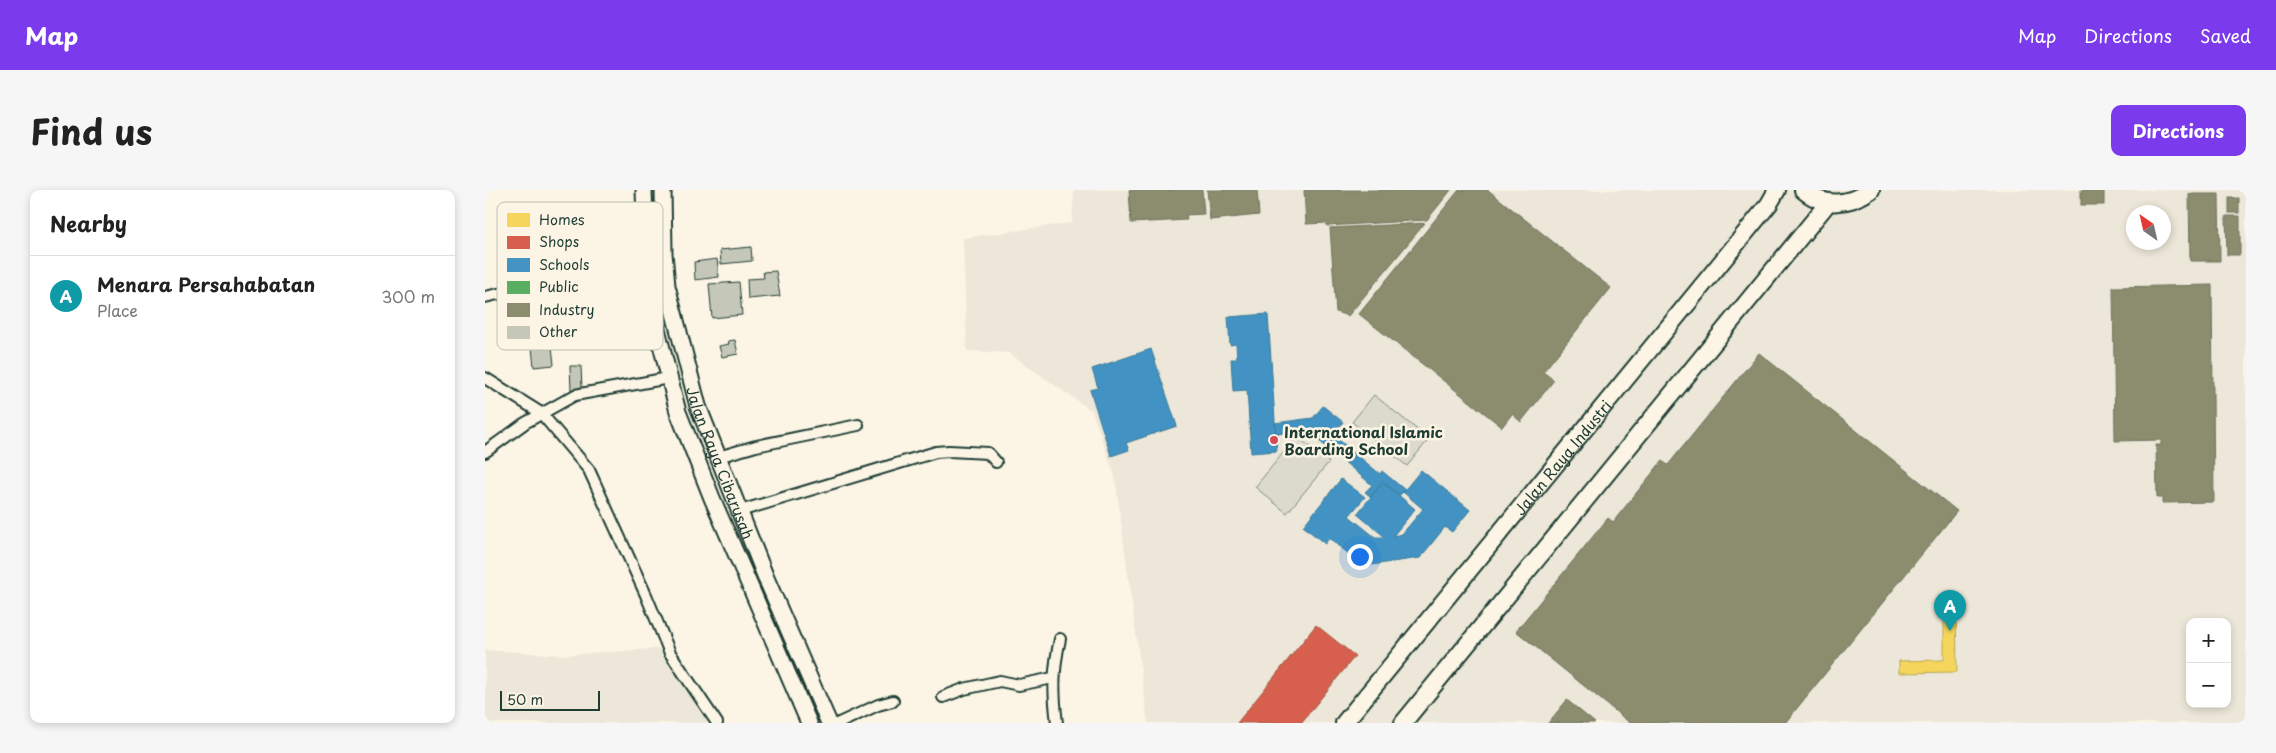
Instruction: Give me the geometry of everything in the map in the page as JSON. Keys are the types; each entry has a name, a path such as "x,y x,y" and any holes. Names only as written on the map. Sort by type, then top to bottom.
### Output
{"main road":[{"name":"Jalan Raya Industri","path":"1343,723 1769,204 1777,190"},
{"path":"1803,190 1810,196 1827,203 1843,203 1858,199 1871,190"},
{"path":"1403,723 1564,528 1827,203"}],"street":[{"name":"Jalan Raya Cibarusah","path":"663,190 667,286 698,406 766,578 829,723"},
{"name":"Jalan Raya Cibarusah","path":"662,350 678,412 712,498 809,723"},
{"path":"664,358 683,352"},
{"path":"485,378 541,413 589,470 646,595 670,653 717,723"},
{"path":"485,452 561,401 586,391 669,378"},
{"path":"718,457 756,446 858,425"},
{"path":"740,511 936,452 988,453 996,462"},
{"path":"1057,723 1053,678 1060,639"},
{"path":"943,697 964,689 1000,681 1019,684 1053,678"},
{"path":"839,723 878,705 893,701"}],"shaded area":[{"path":"1074,190 2246,190 2246,723 1148,723 1115,477 1092,411 1009,353 967,351 963,238 1072,223"},
{"path":"1374,395 1429,439 1407,466 1352,422"},
{"path":"1297,436 1329,462 1287,513 1255,487"},
{"path":"666,648 717,723 485,723 485,650 563,655"}],"building: Homes":[{"path":"1944,602 1956,602 1957,672 1899,673 1899,661 1944,660"}],"building: Shops":[{"path":"1316,625 1355,656 1301,723 1237,723"}],"building: Schools":[{"path":"1268,314 1277,451 1251,453 1247,390 1233,391 1231,359 1237,359 1236,344 1230,345 1228,317"},
{"path":"1151,349 1177,426 1126,443 1129,450 1111,456 1090,390 1098,388 1092,369"},
{"path":"1323,406 1343,422 1333,435 1380,474 1382,471 1405,490 1399,496 1383,482 1371,497 1365,492 1372,485 1318,440 1318,436 1312,430 1276,434 1275,423 1313,418"},
{"path":"1421,470 1470,510 1452,532 1445,527 1420,558 1364,566 1329,538 1325,544 1303,526 1341,479 1365,497 1349,516 1375,537 1385,537 1357,514 1383,482 1415,509 1393,536 1402,534 1423,509 1403,492"}],"building: Industry":[{"path":"1129,190 1202,190 1204,214 1186,215 1187,220 1131,223"},
{"path":"1207,190 1257,190 1259,215 1210,220"},
{"path":"1304,190 1451,190 1427,220 1327,226 1327,223 1306,224"},
{"path":"1459,190 1488,190 1611,288 1543,372 1554,380 1521,422 1512,414 1502,427 1359,314"},
{"path":"2081,190 2104,190 2104,205 2081,205"},
{"path":"2189,194 2219,194 2220,261 2190,261"},
{"path":"2229,198 2239,198 2239,213 2229,213"},
{"path":"2226,216 2240,216 2240,255 2227,255"},
{"path":"1425,223 1348,316 1336,312 1330,228"},
{"path":"2212,285 2214,502 2162,503 2162,498 2157,498 2156,445 2161,445 2161,440 2115,441 2113,287"},
{"path":"1759,353 1957,511 1785,723 1630,723 1516,631 1608,518 1613,522 1662,461 1668,465"},
{"path":"1567,700 1595,723 1548,723"}],"building: Other":[{"path":"751,247 752,261 721,264 720,250"},
{"path":"717,259 719,277 695,280 694,262"},
{"path":"776,271 780,296 748,299 747,279 764,278 763,272"},
{"path":"739,282 742,315 712,318 709,284"},
{"path":"735,340 738,354 722,357 719,346 729,344 728,341"},
{"path":"532,350 552,350 554,365 534,367"},
{"path":"570,366 581,366 582,389 571,390"}],"place":[{"name":"International Islamic Boarding School","path":"1274,440"},
{"name":"Menara Persahabatan","path":"1950,631"}]}
